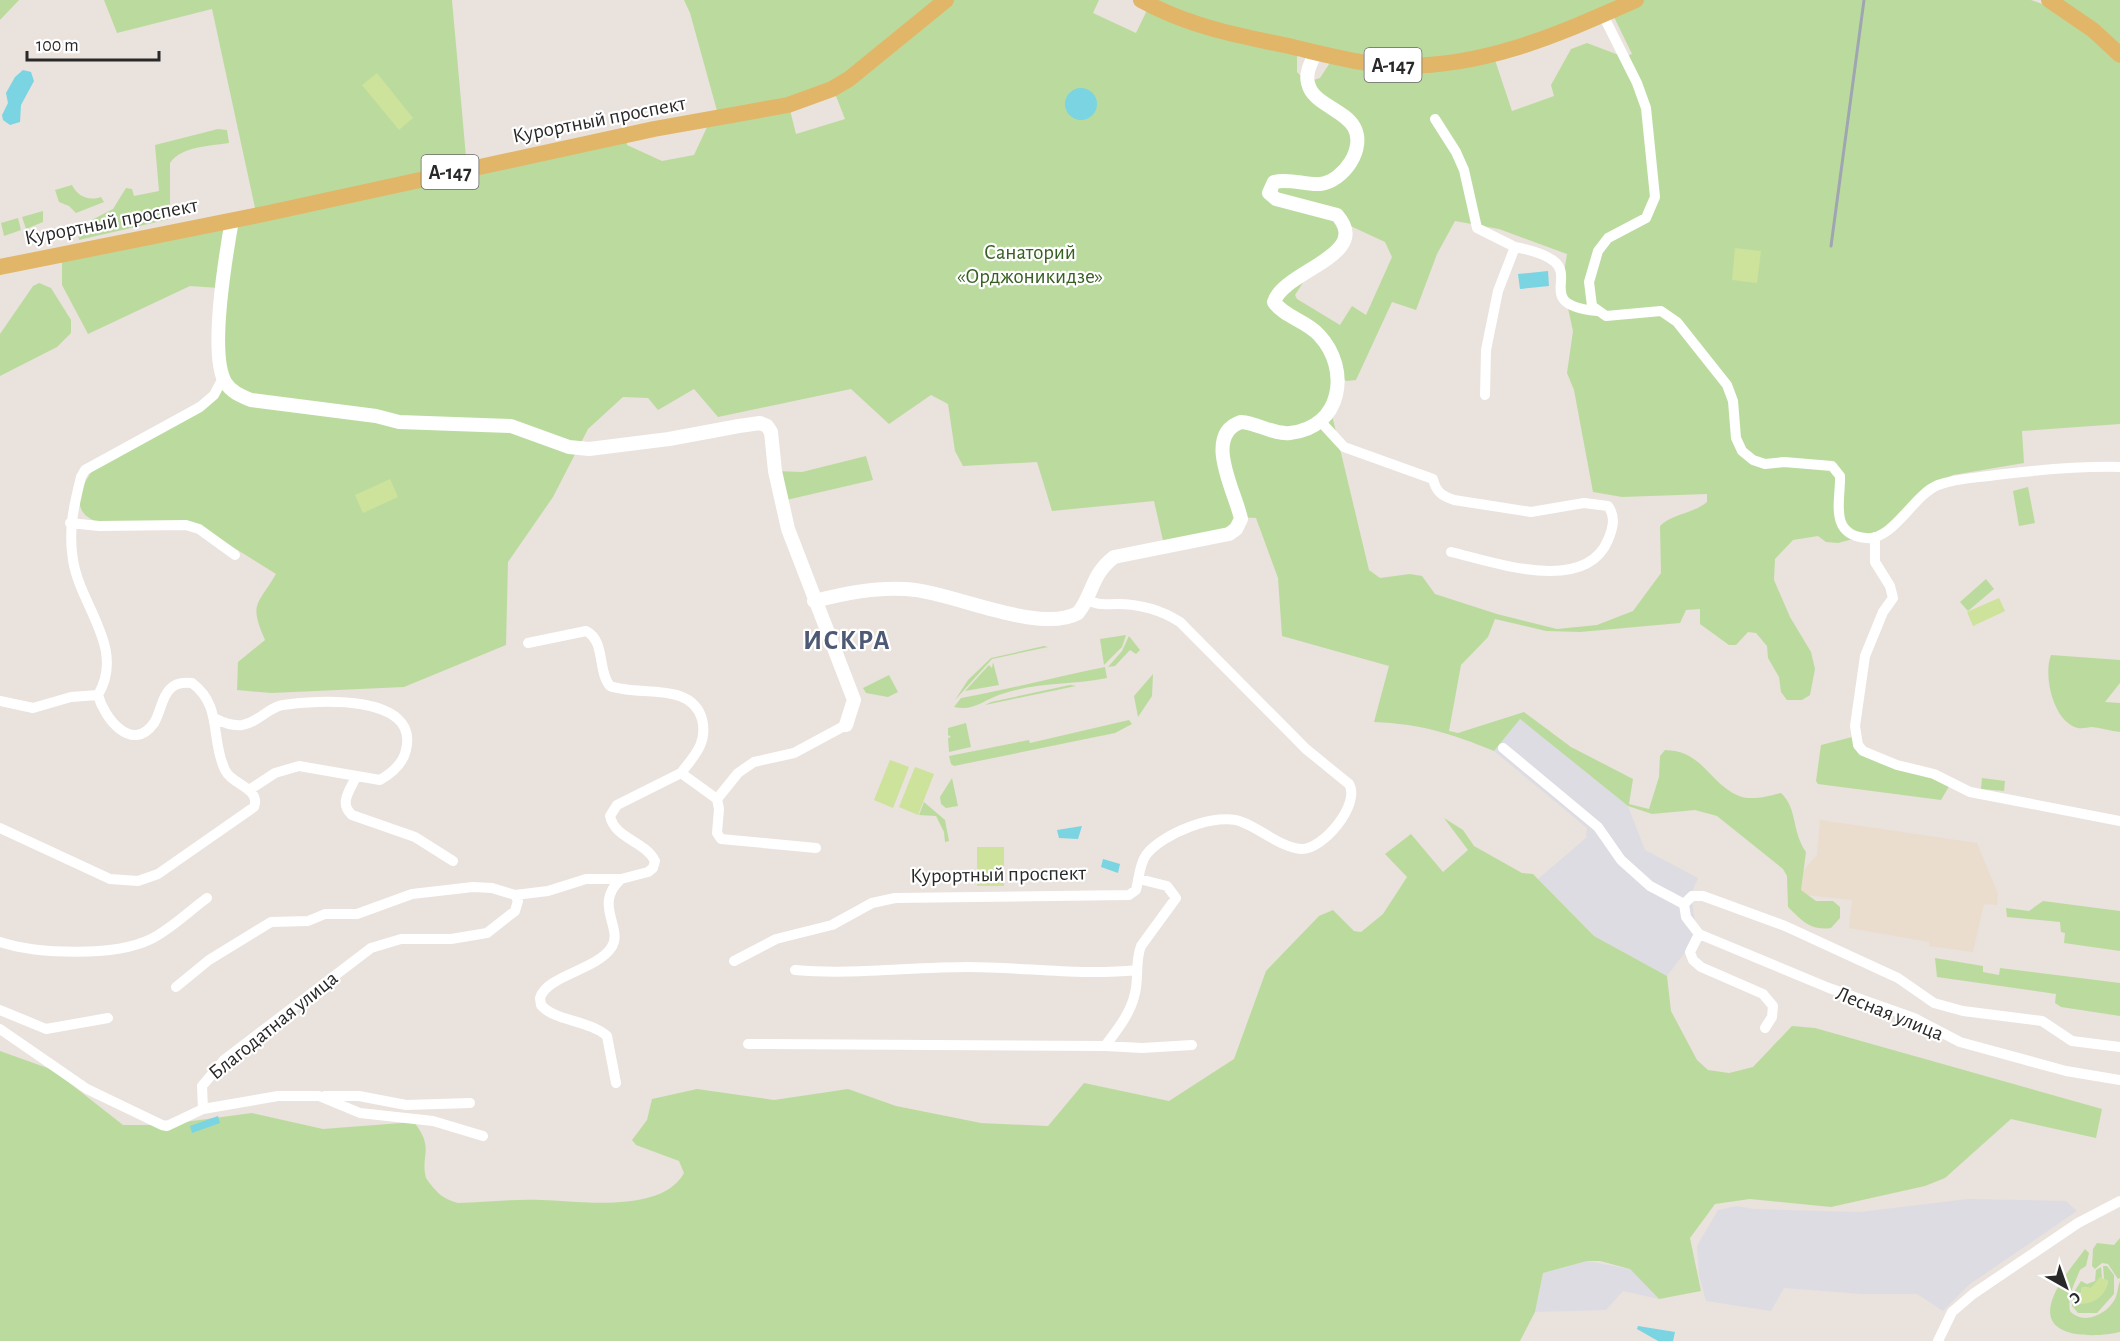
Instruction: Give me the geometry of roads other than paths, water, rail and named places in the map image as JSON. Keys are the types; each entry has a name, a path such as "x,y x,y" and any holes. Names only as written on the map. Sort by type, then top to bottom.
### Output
{"main road":[{"name":"Курортный проспект","path":"0,267 654,129 789,105 825,92 849,79 946,0"},
{"name":"А-147","path":"1141,0 1196,26 1382,64 1458,62 1514,50 1636,0"},
{"path":"2049,0 2078,19 2120,55"}],"street":[{"path":"1597,311 1589,296 1589,282 1598,251 1608,238 1646,218 1655,196 1646,108 1620,46 1603,15"},
{"path":"814,601 846,593 903,588 951,597 1040,620 1059,620 1078,613 1086,599 1090,585 1103,566 1114,557 1229,534 1236,529 1241,519 1226,472 1222,444 1230,428 1241,422 1281,433 1311,428 1331,411 1338,390 1337,365 1320,335 1274,302 1294,280 1338,251 1343,244 1345,230 1337,215 1276,199 1269,193 1274,183 1281,181 1320,184 1327,182 1350,163 1356,153 1359,140 1354,127 1343,114 1317,96 1308,85 1309,66 1316,52"},
{"path":"1435,119 1456,152 1464,170 1477,228 1515,247 1555,261 1559,268 1562,296 1566,303 1577,309 1615,316 1653,310 1670,315 1732,394 1736,438 1742,451 1753,460 1765,464 1784,462 1832,466 1840,476 1837,511 1840,520 1853,534 1867,539 1875,537 1895,525 1923,493 1954,480 2019,472 2120,467"},
{"path":"231,220 221,288 220,354 223,378 237,394 251,400 376,416 399,422 511,426 550,441 581,448 661,441 760,423 771,432 776,471 788,529 854,700 846,725 794,753 754,762 738,773 717,799 717,833 721,839 816,848"},
{"path":"1485,395 1486,350 1498,291 1515,247"},
{"path":"0,828 110,879 138,880 158,874 249,813 256,803 256,798 249,790 234,781 225,770 217,747 216,719 199,689 192,683 182,682 171,688 153,724 138,734 119,730 108,720 98,695 108,667 108,651 73,562 70,529 81,477 85,470 200,407 214,395 223,378"},
{"path":"1320,422 1344,447 1433,479 1436,489 1444,497 1531,512 1584,503 1608,506 1612,512 1613,529 1605,548 1594,560 1578,569 1562,573 1451,552"},
{"path":"70,529 99,526 186,525 199,529 235,555"},
{"path":"1875,537 1875,562 1890,586 1893,598 1883,612 1865,656 1856,726 1858,745 1870,756 1934,774 1970,792 2120,821"},
{"path":"1086,599 1104,606 1116,603 1163,611 1180,622 1292,736 1343,778 1354,791 1353,799 1341,819 1315,846 1303,849 1292,847 1236,820 1187,826 1173,833 1152,849 1141,866 1139,879 1167,886 1176,898 1142,946 1137,970 1136,992 1130,1008 1105,1046"},
{"path":"176,987 209,960 264,924 308,921 325,914 357,914 412,894 473,886 492,888 515,895 548,891 586,879 621,879 648,872 653,868 655,861 651,854 614,826 610,816 617,805 681,773 703,742 703,723 694,705 674,694 610,686 604,676 597,642 586,631 528,643"},
{"path":"0,701 33,708 71,697 98,695"},
{"path":"216,719 226,724 247,724 283,705 363,703 381,707 389,712 406,733 408,742 400,764 380,780 299,766 283,769 249,790"},
{"path":"1503,748 1598,827 1621,860 1650,886 1684,904 1686,917 1699,934 1690,952 1693,960 1701,967 1763,994 1773,1006 1772,1017 1766,1028"},
{"path":"681,773 717,799"},
{"path":"356,777 344,802 345,809 352,815 415,837 453,861"},
{"path":"616,1083 607,1036 592,1026 544,1009 540,998 549,985 584,970 612,948 614,938 608,901 613,886 621,879"},
{"name":"Курортный проспект","path":"734,961 776,939 832,925 866,906 895,898 1124,896 1136,890 1139,879"},
{"name":"Благодатная улица","path":"483,1136 433,1121 360,1113 319,1096 278,1096 202,1109 202,1086 208,1075 240,1047 346,964 371,948 386,941 401,939 451,939 487,933 515,911 518,901 515,895"},
{"name":"Лесная улица","path":"1684,904 1692,896 1703,896 1785,927 1898,978 1934,1003 1963,1011 2042,1021 2072,1041 2120,1047"},
{"path":"0,942 19,948 46,951 90,951 132,945 158,935 207,897"},
{"name":"Лесная улица","path":"1699,934 1829,988 1914,1018 1960,1042 2066,1071 2120,1080"},
{"path":"795,970 831,973 969,967 1048,972 1137,970"},
{"path":"0,1010 46,1029 108,1018"},
{"path":"0,1029 87,1089 162,1125 167,1126 202,1109"},
{"path":"748,1044 1142,1048 1192,1045"},
{"path":"319,1096 359,1096 406,1105 470,1103"},
{"path":"1938,1341 1952,1312 1973,1294 2069,1228 2120,1201"}],"water":[{"path":"23,70 31,72 34,81 21,105 20,122 10,125 3,120 2,115 8,103 6,93 15,77"},
{"path":"1081,88 1092,93 1097,104 1092,115 1081,120 1070,115 1065,104 1070,93"},
{"path":"1548,271 1549,286 1520,289 1518,274"},
{"path":"1082,826 1078,839 1059,838 1057,830"},
{"path":"1103,859 1120,864 1118,873 1101,867"},
{"path":"218,1116 220,1123 192,1133 190,1126"},
{"path":"1638,1326 1675,1332 1673,1341 1658,1341 1637,1329"}],"railway":[{"path":"1831,246 1864,0"}],"district":[{"name":"ИСКРА","path":"847,640"}],"park label":[{"name":"Санаторий «Орджоникидзе»","path":"1030,264"}]}
